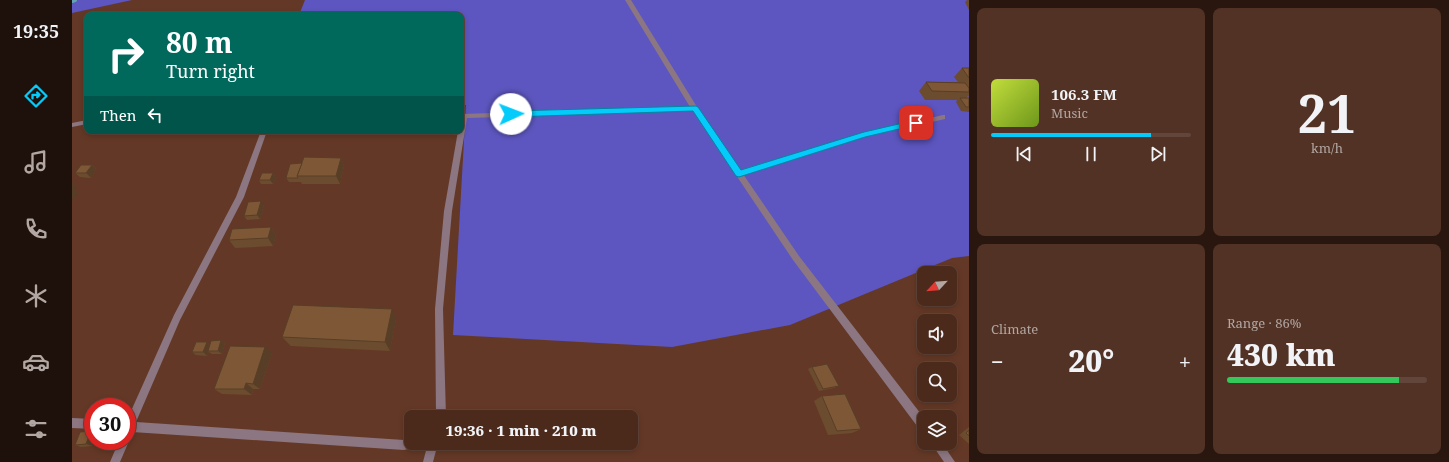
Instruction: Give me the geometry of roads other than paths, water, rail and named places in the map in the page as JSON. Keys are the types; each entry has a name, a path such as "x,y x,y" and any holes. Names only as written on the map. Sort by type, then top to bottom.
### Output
{"street":[{"path":"628,0 696,109 796,258 917,417"},
{"path":"464,116 696,109"},
{"path":"739,173 864,134 943,117"},
{"path":"72,125 84,123"},
{"path":"136,410 177,318 240,197 263,134"},
{"path":"441,410 439,309 448,211 459,134"},
{"path":"72,423 84,424"},
{"path":"136,428 404,445"},
{"path":"115,462 120,450"},
{"path":"428,462 431,450"},
{"path":"941,450 950,462"}]}
